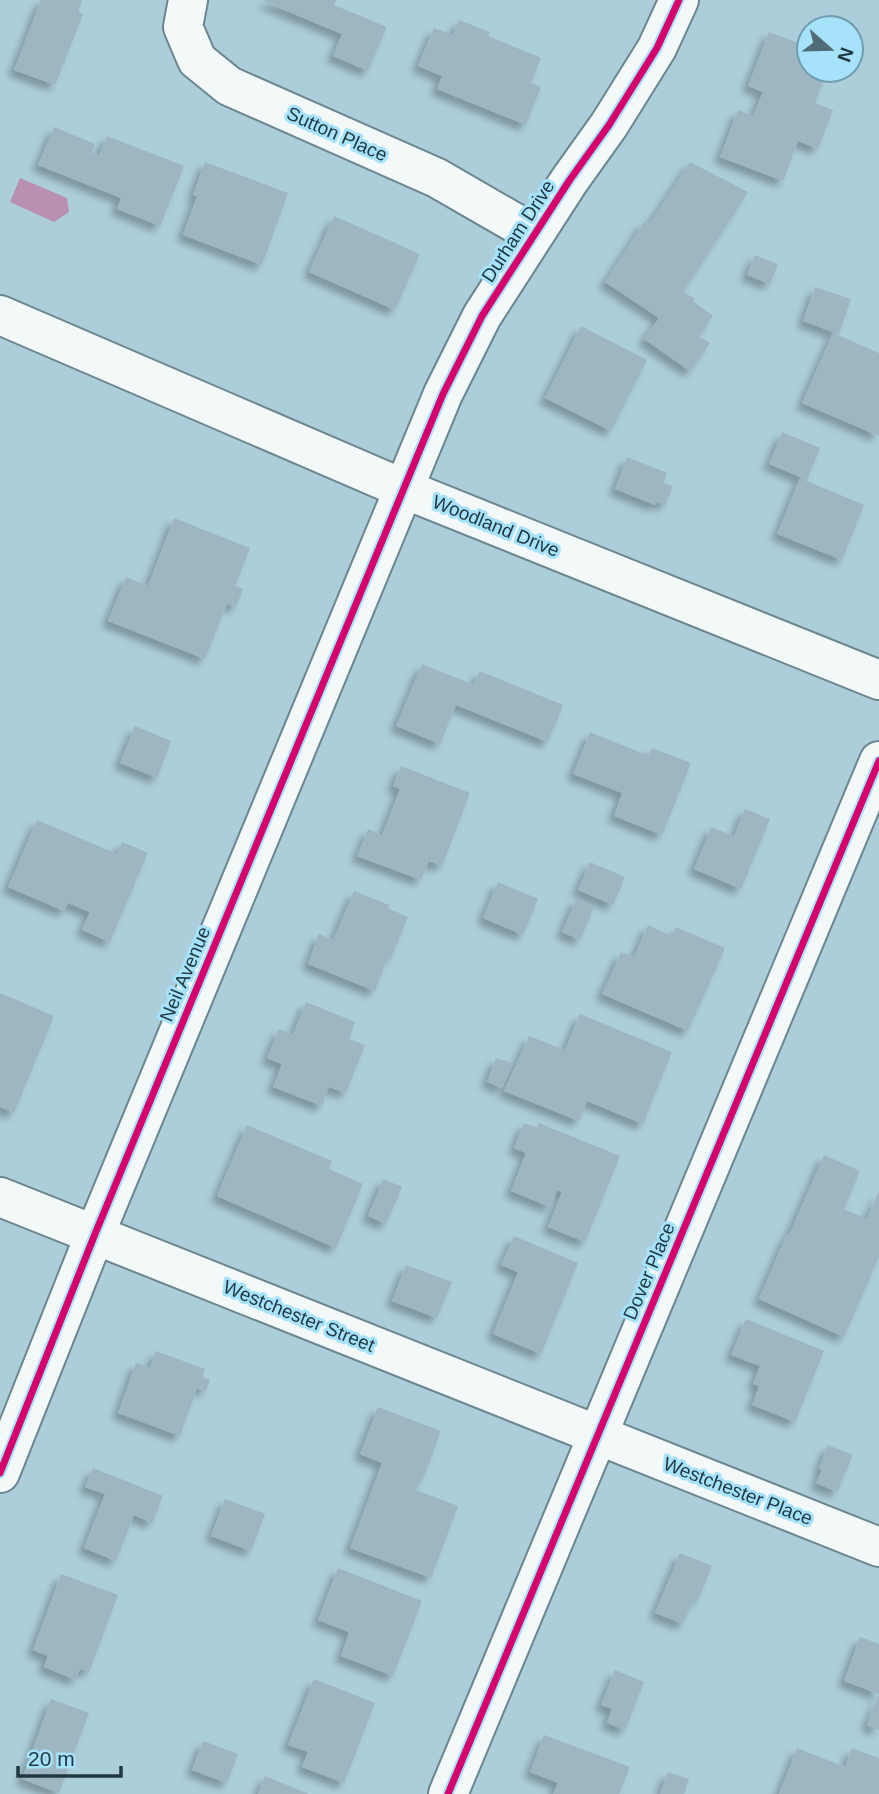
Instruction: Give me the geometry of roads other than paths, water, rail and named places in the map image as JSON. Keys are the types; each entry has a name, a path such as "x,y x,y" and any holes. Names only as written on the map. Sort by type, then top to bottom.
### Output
{"street":[{"name":"Sutton Place","path":"188,0 183,27 197,60 229,86 438,178 534,234"},
{"name":"Durham Drive","path":"404,489 443,394 482,316 569,181 609,125 657,48 679,0"},
{"name":"Woodland Drive","path":"0,315 404,489 879,680"},
{"name":"Neil Avenue","path":"0,1472 94,1234 404,489"},
{"name":"Dover Place","path":"448,1794 879,761"},
{"name":"Westchester Street","path":"0,1197 597,1436"},
{"name":"Westchester Place","path":"597,1436 879,1547"}]}
